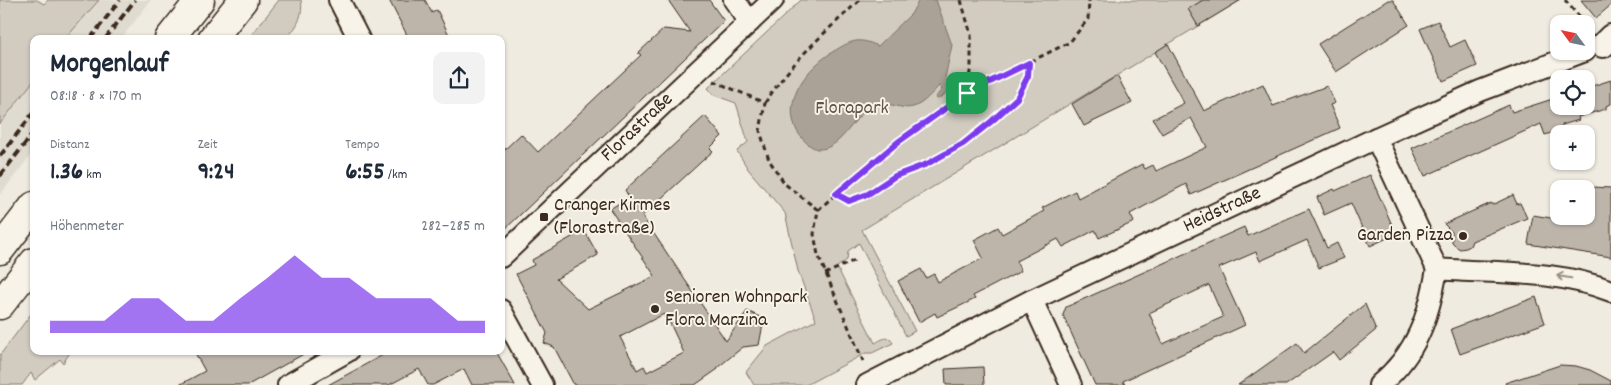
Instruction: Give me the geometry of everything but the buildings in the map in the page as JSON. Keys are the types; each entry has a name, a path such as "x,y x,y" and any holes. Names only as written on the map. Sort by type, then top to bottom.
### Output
{"highway":[{"path":"172,35 200,0"},
{"path":"215,35 243,0"},
{"path":"0,250 30,211"},
{"path":"0,305 30,267"}],"street":[{"path":"339,0 357,35"},
{"path":"734,0 750,22"},
{"name":"Florastraße","path":"505,253 773,0"},
{"name":"Heidstraße","path":"867,385 1032,300 1376,138 1480,91 1599,46"},
{"path":"1376,138 1436,269 1426,320 1407,355 1379,385"},
{"path":"1436,269 1549,275 1590,283 1611,291"},
{"path":"1032,300 1072,385"},
{"path":"505,317 542,385"},
{"path":"288,385 341,355"}],"path":[{"path":"818,210 785,184 769,160 760,131 765,103 778,82 798,59 860,0"},
{"path":"961,0 971,35 971,65 967,93"},
{"path":"863,361 818,256 814,234 818,210 898,142 967,93 1070,42 1088,18 1089,0"},
{"path":"1565,0 1577,15"},
{"path":"836,194 849,201 868,194 895,176 927,164 963,144 1017,98 1028,76 1029,63"},
{"path":"701,68 712,80 765,103"},
{"path":"826,274 855,260"}],"shaded area":[{"path":"99,0 151,0 124,35 68,35"},
{"path":"919,0 936,0 952,45 945,78 948,81 951,78 955,80 950,89 937,99 936,97 942,89 939,86 922,102 910,108 888,104 875,106 861,114 845,134 832,145 817,149 808,144 797,131 792,107 800,85 807,75 824,58 847,44 862,41 878,46 911,14"},
{"path":"30,85 30,156 0,195 0,124"}],"green space":[{"path":"0,0 37,0 44,4 48,0 99,0 68,35 30,35 30,85 0,124"},
{"path":"279,0 301,0 299,21 289,35 251,35"},
{"name":"Florapark","path":"801,0 1241,0 862,230 915,331 906,336 859,243 848,251 847,260 837,267 875,343 887,338 893,343 872,353 866,353 806,385 754,385 746,372 767,346 816,320 798,271 785,213 748,169 737,151 748,142 736,103 714,95 708,88"},
{"path":"30,315 30,355 68,355 63,363 60,359 35,380 31,373 22,385 0,385 0,355"}],"railway":[{"path":"93,35 120,0"},
{"path":"108,35 135,0"},
{"path":"0,156 30,117"},
{"path":"0,176 30,137"}],"place":[{"name":"Cranger Kirmes (Florastraße)","path":"544,217"},
{"name":"Garden Pizza","path":"1463,236"},
{"name":"Senioren Wohnpark Flora Marzina","path":"655,309"}],"route":[{"path":"1029,63 1028,76 1017,98 963,144 927,164 895,176 868,194 849,201 836,194 898,142 967,93 1029,63"}]}
